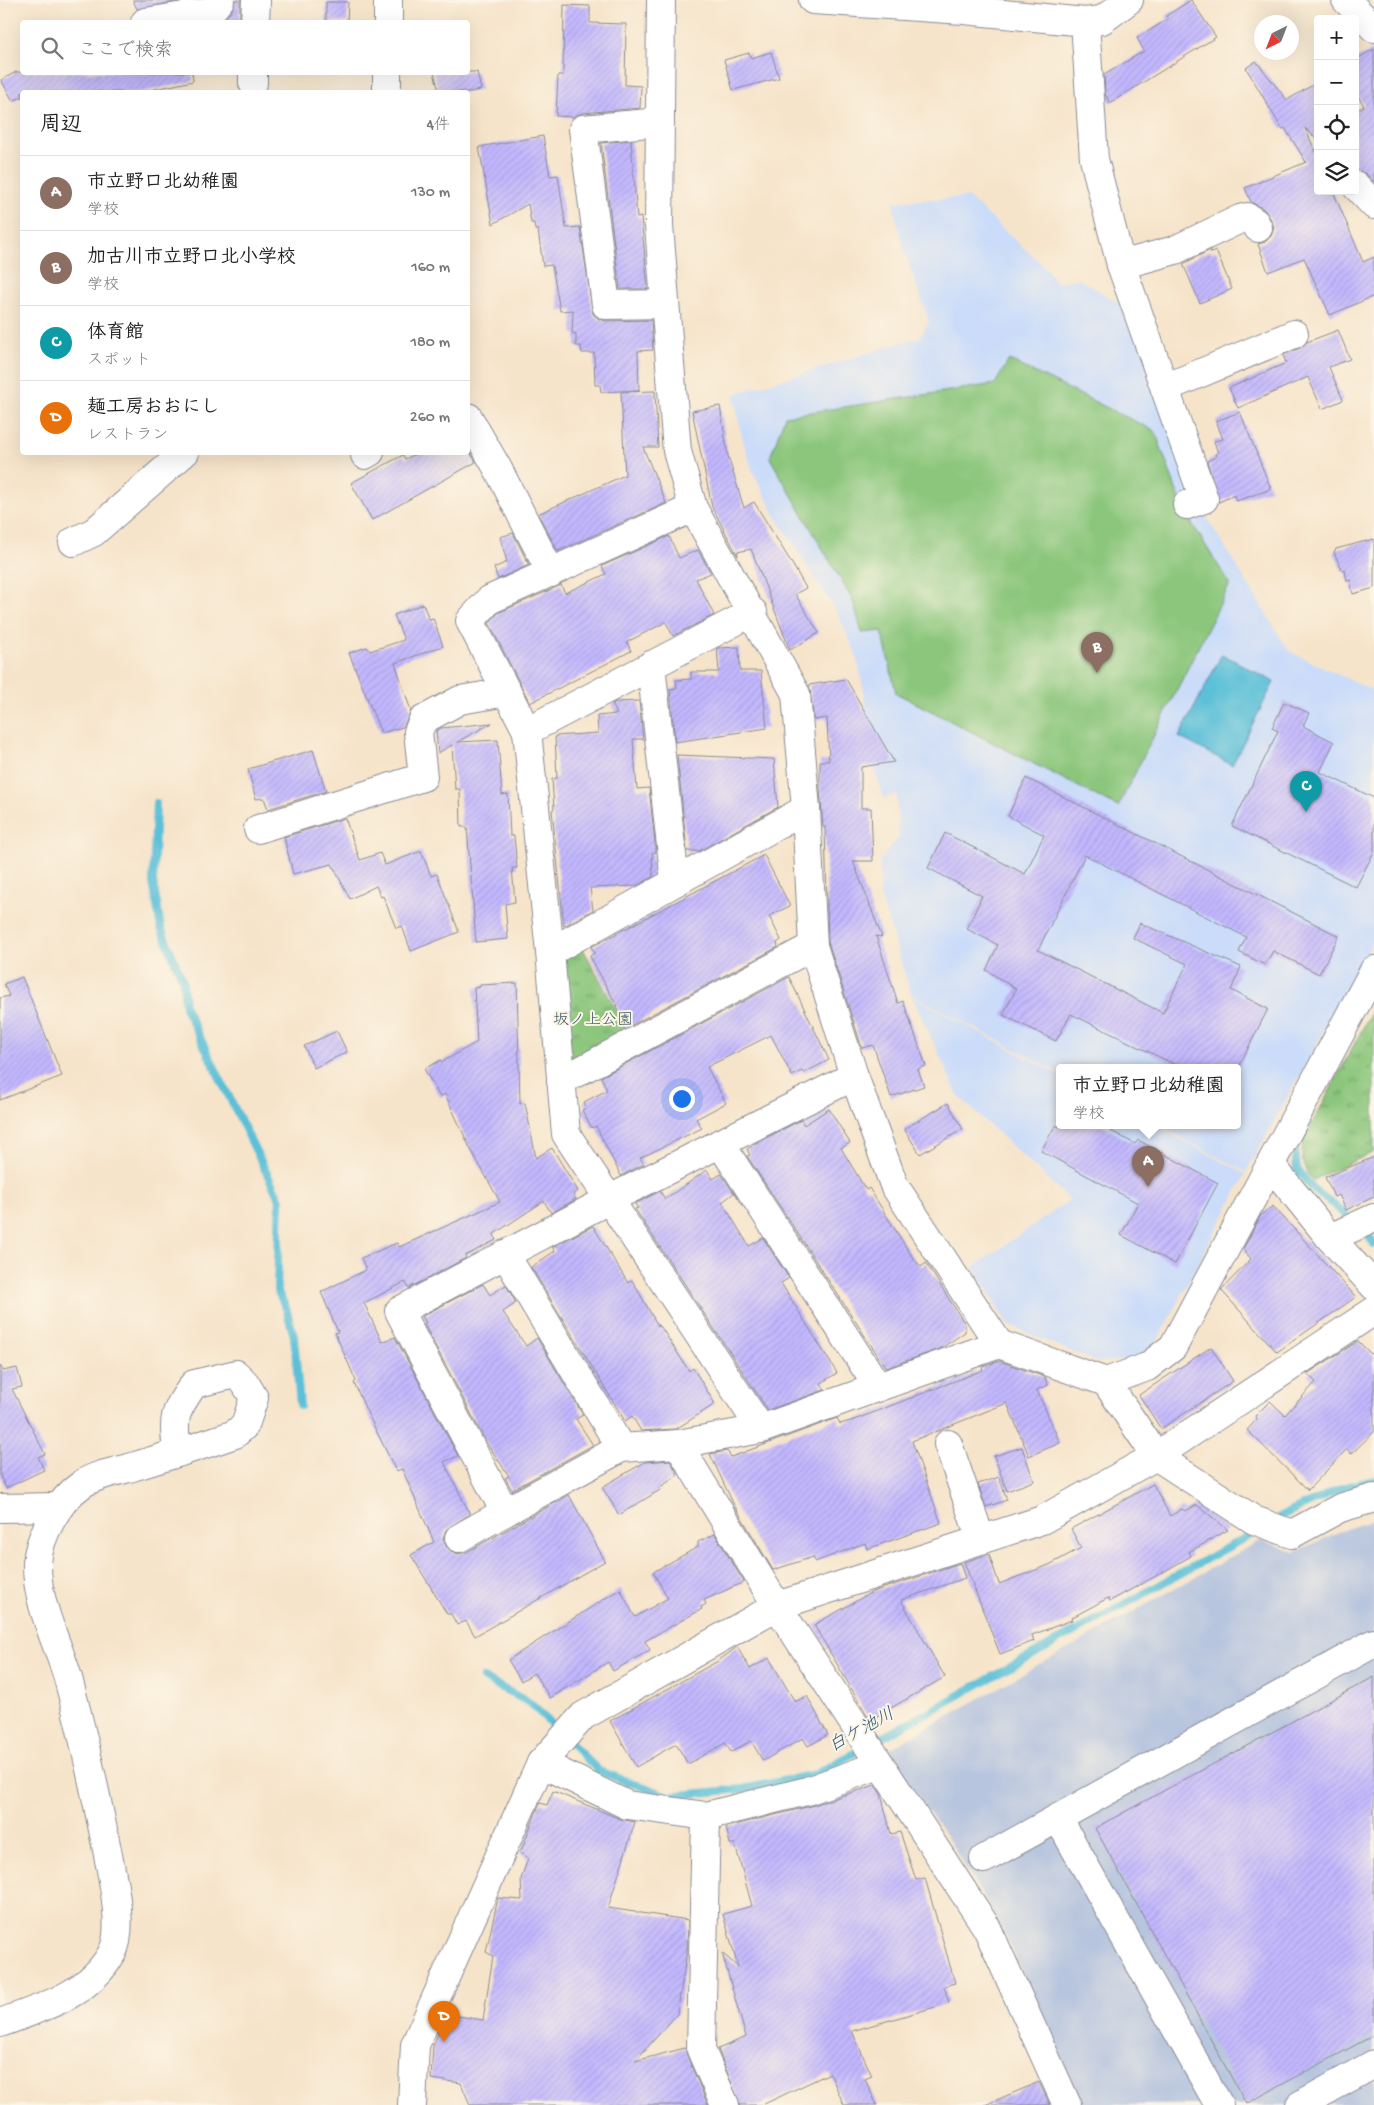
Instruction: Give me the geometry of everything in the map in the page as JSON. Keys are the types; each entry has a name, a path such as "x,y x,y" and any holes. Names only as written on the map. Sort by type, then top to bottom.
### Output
{"street":[{"path":"158,20 210,12 220,0"},
{"path":"255,20 256,0"},
{"path":"388,0 388,20"},
{"path":"661,0 659,226 677,451 693,508 753,612 796,694 806,809 813,946 854,1076 894,1185 999,1344 1106,1382 1156,1456 1254,1520 1292,1534 1340,1508 1374,1498"},
{"path":"813,0 964,5 1085,22 1102,20 1129,0"},
{"path":"1346,0 1374,28"},
{"path":"1085,22 1094,159 1121,264 1204,499 1187,505"},
{"path":"387,90 388,75"},
{"path":"660,122 583,128 606,305 666,304"},
{"path":"1359,189 1374,205"},
{"path":"1121,264 1175,250 1247,217 1255,222 1258,228"},
{"path":"1165,388 1294,334"},
{"path":"470,420 498,469 551,573"},
{"path":"73,542 94,532 182,455"},
{"path":"693,508 489,600 470,621 527,731 550,952 566,1134 761,1429"},
{"path":"527,731 753,612"},
{"path":"651,665 675,882"},
{"path":"258,829 424,777 418,732 422,720 460,700 507,692"},
{"path":"550,952 806,809"},
{"path":"561,1081 813,946"},
{"path":"1106,1382 1147,1367 1173,1347 1374,970"},
{"path":"505,1512 399,1311 610,1198 854,1076"},
{"path":"720,1143 878,1387"},
{"path":"1271,1165 1330,1238 1374,1286"},
{"path":"1330,1238 1374,1218"},
{"path":"505,1254 621,1448"},
{"path":"412,2105 416,2045 541,1763 583,1716 777,1606 1042,1520 1156,1456 1374,1311"},
{"path":"460,1538 621,1448 678,1444 761,1429 999,1344"},
{"path":"678,1444 777,1606 987,1928 1067,2105"},
{"path":"948,1444 981,1540"},
{"path":"0,2023 46,2006 76,1992 107,1962 116,1943 118,1919 114,1887 93,1780 67,1677 47,1617 38,1577 37,1562 42,1542 59,1507 82,1484 178,1453"},
{"path":"0,1508 59,1507"},
{"path":"984,1859 1374,1643"},
{"path":"541,1763 627,1805 706,1816 807,1791 879,1765"},
{"path":"706,1816 701,2050 724,2105"},
{"path":"1058,1818 1219,2105"},
{"path":"1300,2105 1374,2064"}],"shaded area":[{"path":"968,197 1047,269 1056,282 1079,279 1127,308 1202,510 1289,651 1374,691 1374,940 1246,1172 1165,1129 1241,1129 1241,1064 1056,1064 1056,1071 911,994 880,895 880,861 898,838 897,794 883,798 870,753 864,691 856,654 839,616 774,513 752,470 741,433 734,394 920,337 929,322 902,244 893,202"},
{"path":"912,996 1056,1073 1056,1129 1161,1129 1246,1174 1154,1347 1140,1359 1097,1362 1008,1325 973,1267 1070,1200 958,1096"},
{"path":"1374,1520 1374,2105 1082,2105 1004,1932 949,1840 886,1751 1261,1540 1294,1552 1343,1530"}],"green space":[{"path":"1009,360 1155,431 1184,511 1230,584 1118,807 896,693 882,631 862,633 853,601 770,458 785,416 995,384"},
{"name":"坂ノ上公園","path":"581,945 628,1032 572,1063 563,954"},
{"path":"1374,1007 1374,1152 1313,1180 1309,1176 1303,1162 1303,1141"}],"water":[{"path":"1222,654 1274,682 1232,765 1179,737"}],"building":[{"path":"133,0 185,0 137,9"},
{"path":"235,0 240,0 240,20 223,20 232,10"},
{"path":"1191,0 1216,37 1110,103 1105,94 1104,75 1144,51 1137,38 1168,19 1166,16"},
{"path":"326,2 348,2 347,20 326,20"},
{"path":"564,5 590,6 590,23 626,24 625,85 641,86 640,108 582,113 573,117 556,116 558,75 563,75"},
{"path":"1374,49 1374,182 1366,174 1359,171 1359,109 1364,106 1359,98 1359,58"},
{"path":"771,52 779,78 733,90 724,60 749,53 751,58"},
{"path":"1256,61 1287,100 1314,84 1314,137 1305,128 1314,148 1314,195 1335,195 1363,262 1374,257 1374,296 1330,315 1304,258 1268,272 1258,244 1265,242 1271,236 1274,228 1264,209 1251,202 1245,188 1306,162 1285,128 1282,129 1246,68"},
{"path":"16,72 20,72 20,75 192,75 193,81 150,90 20,90 20,98 13,101 1,80"},
{"path":"470,72 477,72 481,90 470,92 470,90 438,90 435,75 470,75"},
{"path":"543,136 550,176 558,175 566,228 580,227 593,314 599,319 606,321 651,320 653,350 638,351 639,390 601,392 600,385 595,385 594,353 582,353 581,346 576,346 576,334 572,333 573,310 560,311 552,265 543,266 538,230 535,230 534,223 531,223 528,204 493,224 479,147"},
{"path":"631,140 637,218 641,217 648,289 620,289 601,143"},
{"path":"1210,250 1211,253 1216,251 1232,289 1200,303 1183,264"},
{"path":"1338,330 1350,359 1329,367 1343,400 1322,409 1308,377 1238,408 1229,388 1286,363 1283,355 1300,348 1307,342"},
{"path":"655,391 658,447 643,447 666,503 558,551 538,514 625,475 621,392"},
{"path":"720,406 728,456 744,508 754,502 791,562 806,588 795,594 819,633 790,650 751,549 737,552 738,556 712,507 692,411"},
{"path":"1240,412 1271,489 1236,501 1234,495 1219,502 1207,461 1216,457 1215,454 1218,453 1214,441 1223,439 1216,421"},
{"path":"470,452 476,462 372,520 351,483 403,455 405,459 414,455 470,455"},
{"path":"513,533 529,565 498,579 494,568 507,562 500,537"},
{"path":"669,536 679,558 698,550 711,573 696,579 714,615 673,636 666,622 627,642 631,651 530,703 489,623 498,613 561,585 565,593 606,574 602,566"},
{"path":"1374,539 1374,588 1353,594 1350,580 1347,581 1345,570 1342,571 1334,552 1336,549"},
{"path":"423,604 429,619 433,618 443,646 395,663 411,711 403,727 381,733 349,653 367,647 370,651 404,640 394,615"},
{"path":"739,647 740,671 761,671 767,728 675,742 670,689 677,688 676,680 691,679 691,672 719,672 717,648"},
{"path":"846,679 894,762 861,767 861,808 871,808 873,861 853,861 882,937 876,936 898,1003 903,1001 926,1066 918,1069 924,1086 891,1097 873,1045 862,1048 828,942 825,827 823,827 820,789 820,761 829,761 827,718 814,720 809,685"},
{"path":"639,701 643,739 633,739 637,789 649,788 656,852 652,853 653,877 636,886 590,888 593,910 564,926 552,810 554,809 552,779 557,778 555,736 598,733 597,716 617,714 612,704 616,702"},
{"path":"1284,702 1309,713 1303,726 1334,742 1320,772 1374,798 1374,852 1356,887 1232,826 1278,731 1272,728"},
{"path":"492,723 457,742 498,740 502,795 508,794 510,836 514,836 517,868 512,868 515,902 505,904 508,939 476,942 467,827 461,827 460,789 455,789 452,745 438,753 436,731 441,728"},
{"path":"313,750 326,791 268,809 264,798 256,799 248,769"},
{"path":"677,755 774,759 778,807 699,851 687,851"},
{"path":"1026,778 1339,936 1319,974 1273,951 1265,965 1239,952 1246,937 1085,855 1038,950 1163,1013 1187,964 1133,938 1140,923 1241,967 1231,990 1268,1009 1240,1064 1174,1064 1071,1014 1056,1041 1003,1015 1016,989 986,970 998,945 967,929 982,896 928,868 945,833 1025,874 1044,835 1008,816"},
{"path":"345,818 360,860 380,853 385,865 421,851 431,876 437,874 459,932 411,951 402,926 396,928 383,896 381,897 376,886 350,899 332,864 293,874 284,837"},
{"path":"764,855 790,906 769,916 781,940 777,943 778,947 628,1027 590,956 595,953 591,947"},
{"path":"22,977 62,1076 0,1100 0,998 9,996 4,984"},
{"path":"789,977 829,1060 804,1073 802,1071 792,1076 771,1035 707,1067 726,1103 696,1119 702,1128 640,1158 644,1164 621,1176 596,1126 592,1128 582,1110 586,1108 584,1102 607,1090 601,1077"},
{"path":"517,983 520,1104 525,1103 536,1158 552,1148 578,1191 573,1194 576,1199 551,1213 544,1201 494,1234 496,1240 465,1256 466,1258 409,1288 405,1282 364,1303 382,1342 395,1337 458,1456 444,1462 470,1514 446,1530 443,1538 446,1546 458,1554 467,1552 569,1495 605,1561 475,1636 466,1621 457,1625 451,1614 447,1614 411,1555 434,1542 402,1469 396,1471 366,1410 354,1383 356,1381 335,1333 338,1332 321,1292 366,1270 361,1258 397,1243 399,1247 500,1202 470,1148 445,1094 440,1097 424,1069 441,1060 442,1062 477,1042 474,988 480,987 480,985"},
{"path":"337,1031 347,1052 314,1068 304,1046"},
{"path":"948,1103 963,1129 920,1154 904,1129"},
{"path":"829,1109 850,1143 841,1148 866,1190 869,1188 913,1258 921,1267 926,1263 965,1324 965,1332 940,1349 886,1368 747,1156 750,1155 747,1149 758,1142 801,1120 804,1125"},
{"path":"1055,1126 1056,1129 1108,1129 1135,1144 1138,1140 1218,1183 1175,1264 1121,1235 1138,1203 1041,1151"},
{"path":"1374,1157 1374,1197 1346,1210 1339,1195 1334,1197 1325,1177"},
{"path":"707,1170 713,1179 721,1174 734,1193 722,1202 749,1246 763,1238 789,1278 781,1283 837,1373 821,1383 825,1390 768,1410 635,1209 638,1208 635,1204 660,1191 665,1199"},
{"path":"1273,1206 1356,1297 1277,1352 1221,1290 1251,1259 1243,1249 1261,1215"},
{"path":"593,1226 628,1283 632,1280 658,1326 661,1327 689,1371 693,1368 715,1404 676,1429 641,1431 632,1416 625,1421 531,1267 555,1251 552,1247"},
{"path":"483,1284 490,1295 506,1285 516,1303 503,1312 526,1346 537,1338 583,1415 576,1419 593,1445 512,1490 505,1478 509,1476 486,1442 424,1324 426,1323 422,1316"},
{"path":"1358,1341 1374,1357 1374,1432 1351,1454 1347,1449 1308,1490 1247,1430 1257,1419 1255,1416 1270,1401 1285,1415 1316,1382 1307,1374"},
{"path":"1211,1347 1233,1381 1161,1429 1139,1395"},
{"path":"999,1361 1045,1377 1048,1385 1037,1390 1060,1443 1029,1456 1007,1403 912,1441 941,1523 867,1549 865,1543 815,1562 813,1557 773,1570 733,1503 710,1454 727,1451 731,1457 837,1418 840,1424 854,1420 983,1370 982,1367"},
{"path":"0,1365 3,1371 17,1368 22,1387 12,1389 45,1454 38,1457 44,1470 6,1488 0,1476"},
{"path":"1022,1447 1034,1481 1007,1491 994,1456"},
{"path":"670,1460 678,1475 659,1488 660,1490 619,1515 602,1487 645,1462"},
{"path":"999,1477 1007,1500 986,1507 978,1484"},
{"path":"1153,1484 1170,1516 1182,1509 1185,1511 1197,1505 1228,1530 1189,1552 1191,1556 1110,1601 1108,1598 1071,1618 1072,1620 1032,1635 1034,1641 1000,1654 964,1562 989,1554 999,1584 1049,1565 1081,1548 1071,1529"},
{"path":"715,1534 744,1582 704,1600 706,1604 701,1607 702,1609 645,1641 650,1650 613,1671 608,1662 550,1698 534,1673 521,1681 508,1660 620,1589 635,1617 668,1598 653,1572 698,1547 698,1542"},
{"path":"960,1563 965,1578 901,1600 945,1677 870,1720 814,1625 872,1592"},
{"path":"737,1647 750,1669 769,1658 795,1702 807,1696 828,1735 808,1746 803,1738 763,1761 751,1741 731,1752 725,1743 688,1764 676,1744 636,1767 610,1721 718,1661"},
{"path":"1374,1677 1374,2035 1246,2104 1095,1828"},
{"path":"875,1785 881,1794 891,1834 900,1832 916,1880 925,1878 955,1983 944,1986 949,2003 852,2031 872,2076 865,2079 877,2105 844,2105 830,2073 762,2105 740,2105 718,2049 746,2037 722,1953 738,1967 723,1914 752,1906 735,1844 730,1844 726,1827 811,1806"},
{"path":"553,1791 620,1819 635,1822 608,1908 688,1920 687,1951 677,2014 635,2061 685,2048 708,2105 470,2105 461,2083 431,2079 433,2046 446,2014 483,2020 493,1956 486,1952 498,1898 522,1900 521,1879 528,1858 520,1853 540,1803 547,1805"},
{"path":"1039,2082 1050,2105 985,2105"}],"waterway":[{"path":"156,803 153,882 161,928 183,981 185,1007 280,1200 277,1290 286,1308 294,1336 300,1406"},
{"path":"1294,1139 1297,1169 1313,1189 1345,1214"},
{"path":"1365,1230 1374,1244"},
{"name":"白ケ池川","path":"1281,1516 1341,1488 1374,1480"},
{"name":"白ケ池川","path":"483,1678 530,1703 599,1771 668,1796 743,1789 816,1774 1250,1535"}],"place":[{"name":"加古川市立野口北小学校","path":"1097,673"},
{"name":"体育館","path":"1306,812"},
{"name":"市立野口北幼稚園","path":"1148,1187"},
{"name":"麺工房おおにし","path":"444,2042"}]}
